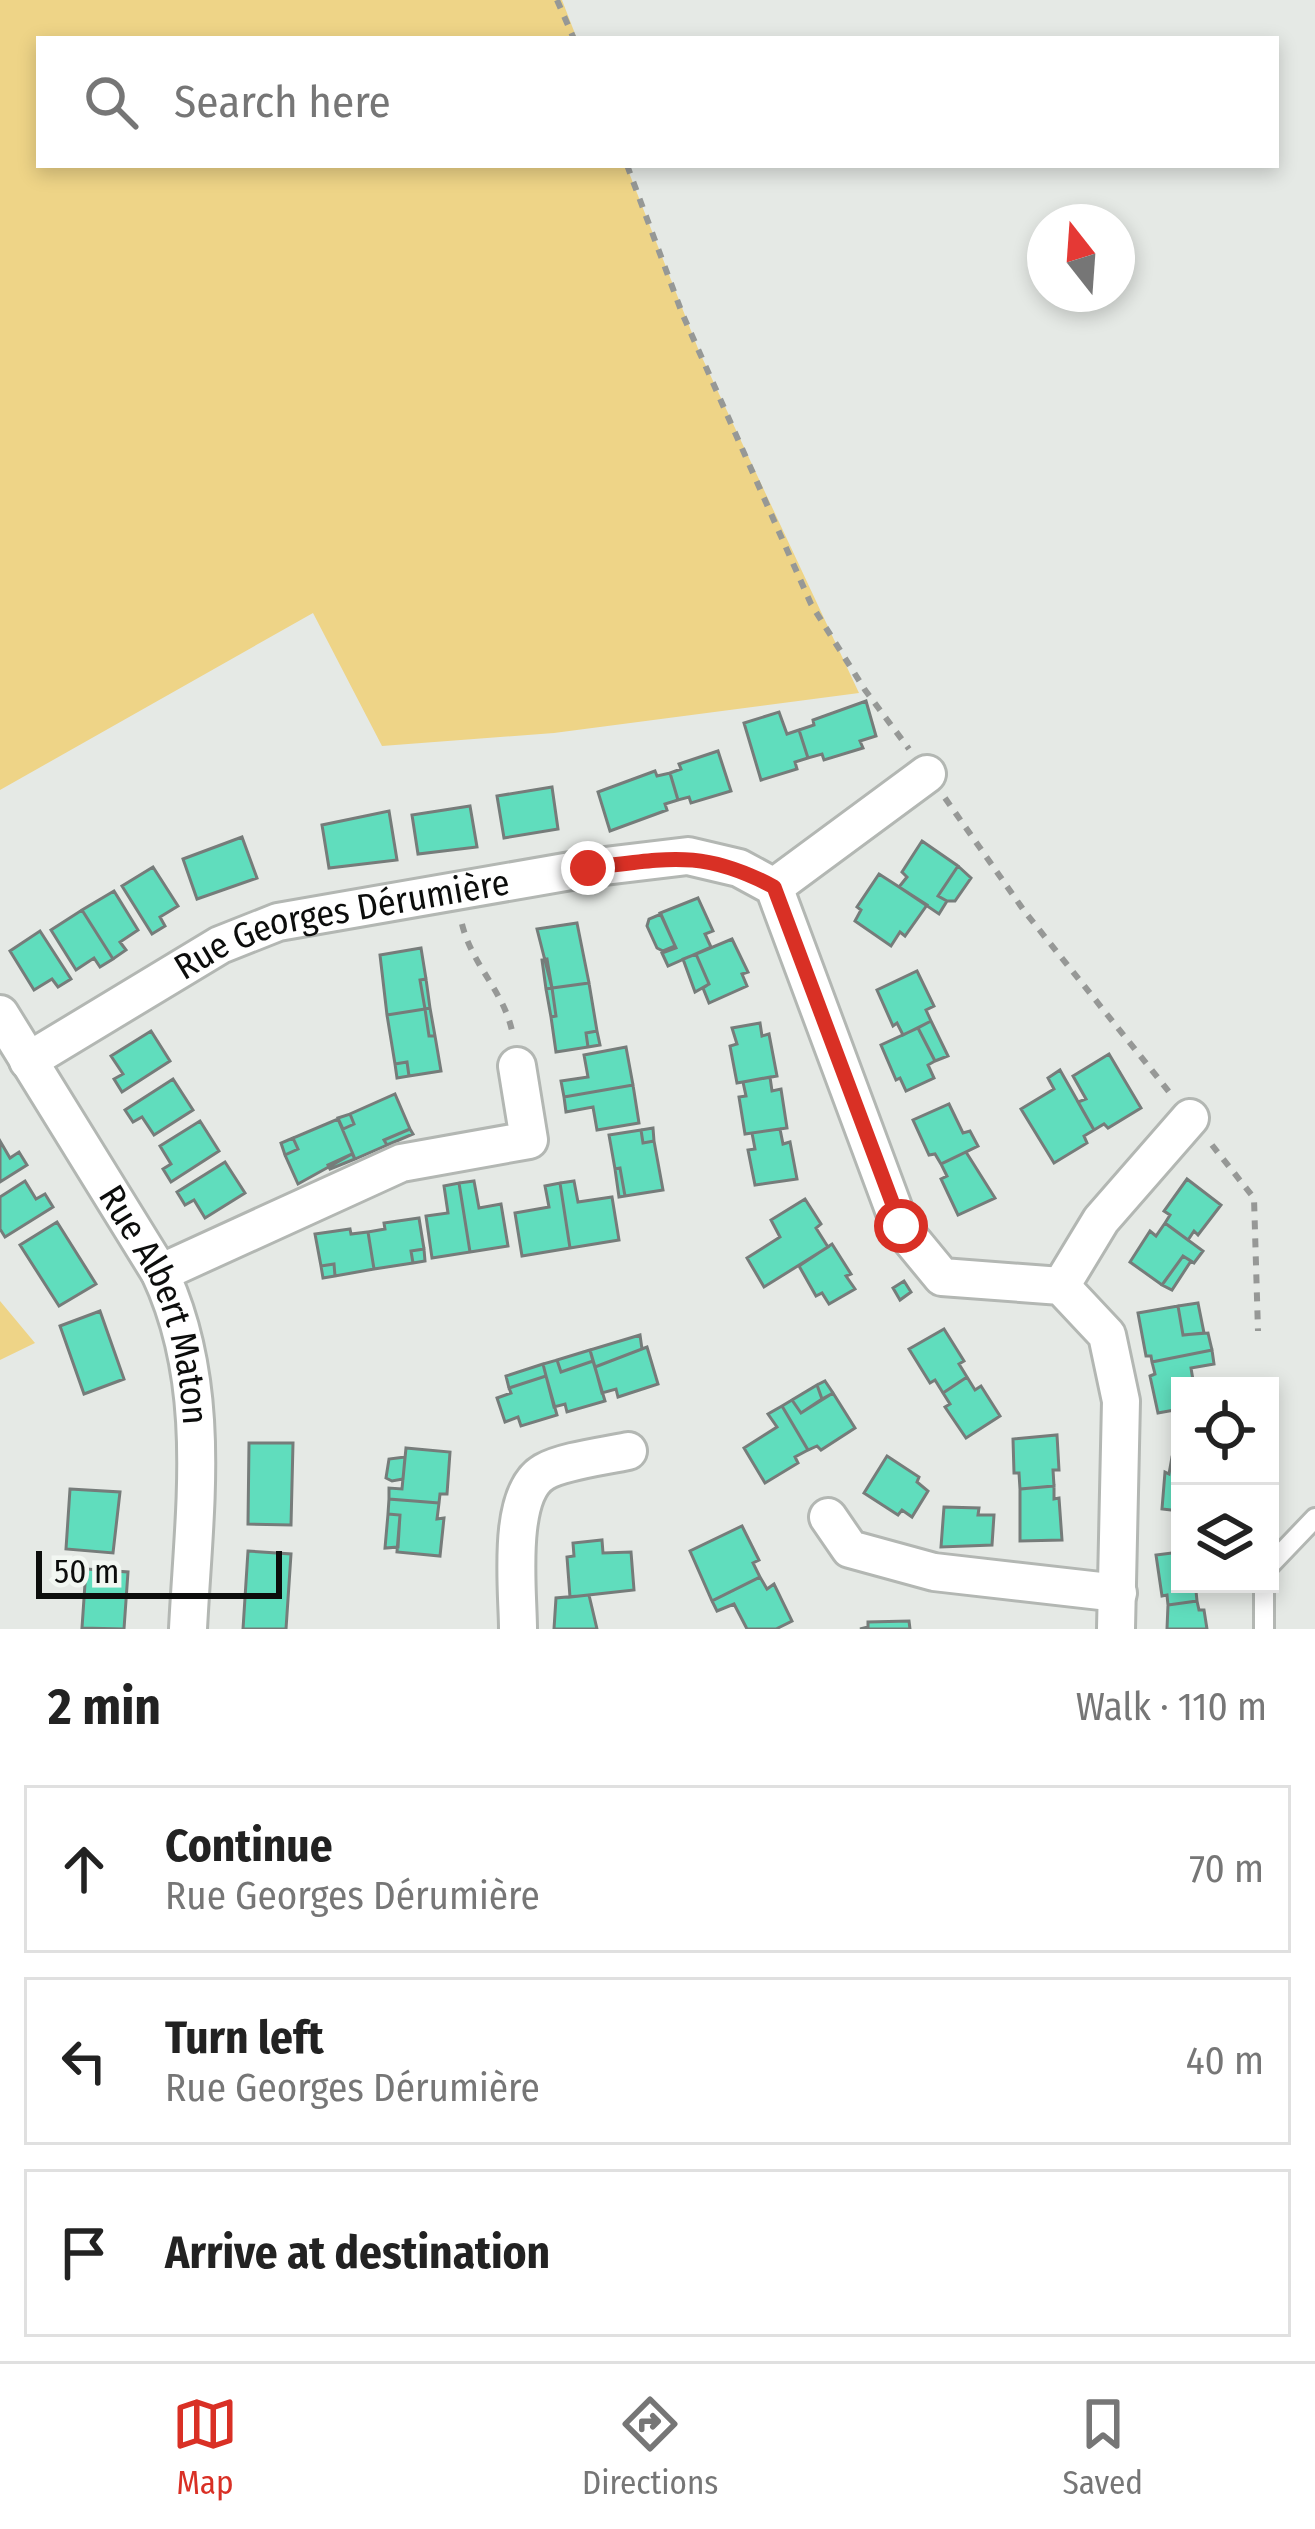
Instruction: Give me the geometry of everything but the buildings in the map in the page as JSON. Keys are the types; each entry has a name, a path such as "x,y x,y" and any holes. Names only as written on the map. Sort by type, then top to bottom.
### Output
{"street":[{"path":"828,1517 850,1549 1117,1611 1121,1401 1107,1335 1061,1286 942,1277 901,1226 774,887 927,774"},
{"name":"Rue Georges Dérumière","path":"28,1061 184,965 278,922 588,868 688,856 739,868 774,887"},
{"name":"Rue Albert Maton","path":"0,1014 160,1273 175,1306 191,1372 199,1469 188,1629"},
{"path":"160,1273 401,1163 529,1140 517,1066"},
{"path":"1061,1286 1101,1220 1190,1118"},
{"path":"518,1629 518,1525 526,1492 543,1473 628,1450"}],"lane":[{"path":"1279,1555 1315,1518"},
{"path":"1264,1593 1264,1629"}],"path":[{"path":"557,0 573,36"},
{"path":"455,891 467,944 509,1009 517,1066"}],"shaded area":[{"path":"0,0 562,0 576,36 36,36 36,168 627,168 699,351 859,693 554,733 382,746 313,613 0,790"},
{"path":"0,1301 35,1343 0,1360"}],"route":[{"path":"588,868 688,856 739,868 774,887 901,1226"}]}
